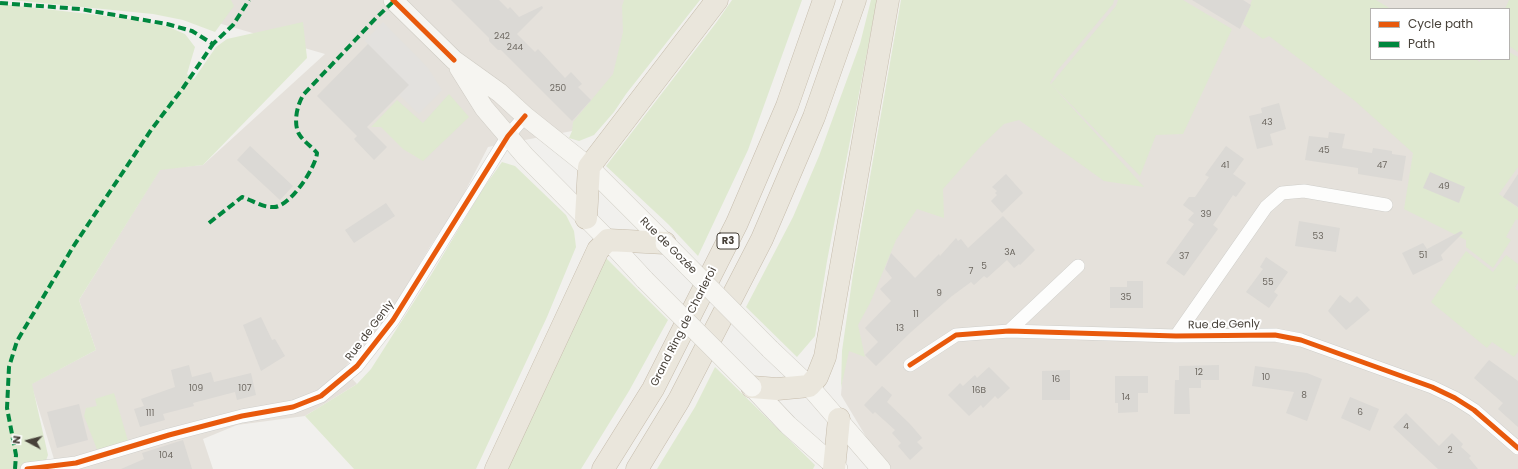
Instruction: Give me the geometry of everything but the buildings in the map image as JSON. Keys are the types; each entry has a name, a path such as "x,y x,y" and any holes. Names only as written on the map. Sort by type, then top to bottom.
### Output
{"highway":[{"path":"586,218 589,167 717,0"},
{"name":"Grand Ring de Charleroi","path":"603,469 652,388 737,223 787,106 824,0"},
{"name":"R3","path":"637,469 679,400 762,239 814,117 855,0"},
{"path":"752,387 777,389 808,386 817,377 825,357 888,0"},
{"path":"496,469 585,275 598,250 608,240 665,243"},
{"path":"835,468 839,419"}],"main road":[{"name":"Rue de Gozée","path":"393,0 454,60 500,93 525,116 589,167 808,386 839,419 881,469"},
{"name":"Rue de Gozée","path":"454,60 484,108 525,156 788,425 835,468"}],"street":[{"name":"Rue de Genly","path":"28,469 76,463 169,435 242,416 293,408 321,396 357,366 393,320 508,136 525,116"},
{"name":"Rue de Genly","path":"1176,336 1266,207 1282,193 1304,191 1386,205"},
{"path":"1009,331 1078,266"},
{"name":"Rue de Genly","path":"910,365 956,335 1009,331 1176,336 1275,334 1301,340 1432,387 1455,398 1474,410 1518,448"}],"shaded area":[{"path":"145,0 655,0 625,74 572,131 488,147 456,209 431,245 387,319 343,369 357,384 305,416 237,425 203,439 213,469 57,469 31,384 96,350 79,300 160,169 203,165 325,54 163,7"},
{"path":"931,0 1518,0 1518,469 888,469 880,460 841,395 843,370"},
{"path":"383,22 428,68 442,90 419,114 399,95 408,86 365,41"}],"green space":[{"path":"11,0 231,0 234,6 215,32 183,20 153,14"},
{"path":"624,0 700,0 626,94 614,112 594,135 579,141 569,138 572,131 573,122 613,74 623,32 622,6"},
{"path":"732,0 802,0 748,150 698,256 668,224 606,166"},
{"path":"871,0 877,0 827,261 815,336 797,357 746,307 793,217 819,156 860,44"},
{"path":"901,0 1114,0 1113,4 1057,71 1050,83 1144,187 1104,181 1019,120 1004,124 980,147 943,189 944,218 917,209 896,240 870,303 858,325 865,357 849,351 841,388 842,351 853,274"},
{"path":"1118,0 1183,0 1232,29 1183,134 1156,135 1140,176 1051,84 1116,6"},
{"path":"1252,0 1376,0 1389,8 1370,8 1370,60 1477,60 1480,62 1481,60 1510,60 1510,53 1518,57 1518,167 1499,194 1518,208 1518,220 1516,219 1506,237 1511,240 1493,268 1466,247 1466,240 1404,209 1413,153 1355,101 1269,36 1263,39 1243,24"},
{"path":"1509,0 1518,0 1518,52 1510,47 1510,8 1505,8"},
{"path":"0,4 116,17 166,26 185,34 195,47 187,74 194,79 216,47 227,39 303,22 307,58 203,165 160,170 79,300 96,350 32,384 48,455 43,469 0,469"},
{"path":"449,94 469,117 423,161 403,149 381,127 371,127 397,100 423,123"},
{"path":"502,162 515,166 566,215 574,231 576,247 547,317 476,469 354,469 305,416 357,384 371,369 431,275 482,190"},
{"path":"1466,251 1493,272 1506,255 1518,264 1518,283 1515,288 1518,291 1518,352 1514,357 1492,342 1487,348 1431,302"},
{"path":"605,257 668,320 629,391 581,469 505,469"},
{"path":"715,367 815,465 813,469 657,469 695,407"},
{"path":"114,393 128,441 98,452 84,416 86,408 97,406 95,399"}],"marked path":[{"path":"0,3 80,9 167,24 192,31 213,44 233,25 249,0"},
{"path":"209,223 242,197 262,205 274,207 287,201 294,194 307,176 316,159 317,153 303,139 297,130 296,119 298,108 304,94 394,1"},
{"path":"15,469 16,455 7,408 9,367 17,341 73,247 151,130 183,88 213,44"}],"cycle path":[{"path":"393,0 454,60"},
{"path":"27,469 76,463 169,435 242,416 293,407 321,396 357,366 393,320 508,136 525,116"},
{"path":"910,365 956,335 1009,331 1176,336 1275,335 1301,340 1432,387 1455,398 1474,410 1518,448"}]}
